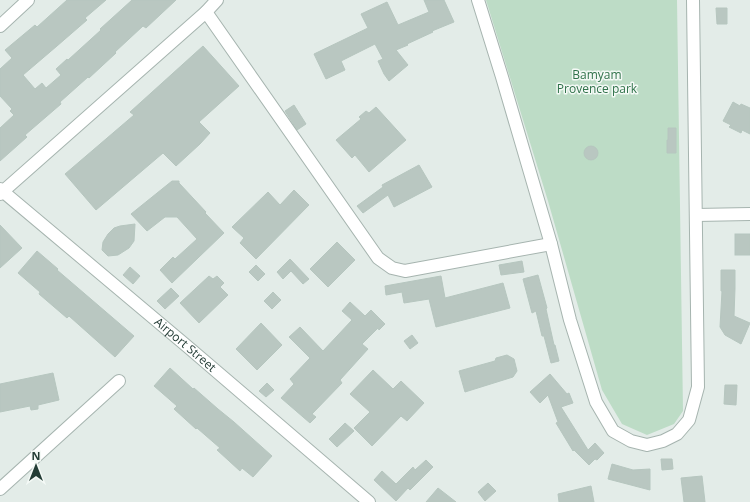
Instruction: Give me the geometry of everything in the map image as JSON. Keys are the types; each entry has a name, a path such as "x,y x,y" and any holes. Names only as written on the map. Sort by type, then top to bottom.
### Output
{"street":[{"path":"0,26 28,0"},
{"path":"1,192 206,12 217,0"},
{"path":"478,0 551,244 570,320 596,402 613,431 631,441 647,445 663,441 677,434 689,420 698,387 694,0"},
{"path":"206,12 378,258 392,268 405,271 551,244"},
{"name":"Airport Street","path":"1,192 188,347 369,502"},
{"path":"696,215 750,214"},
{"path":"0,489 119,381"}],"green space":[{"name":"Bamyam Provence park","path":"486,0 677,0 683,411 674,424 647,435 622,424 602,390 548,201"}],"building":[{"path":"67,0 106,0 85,18 87,20 23,75 35,89 42,83 46,88 61,75 56,69 67,59 68,60 132,0 176,0 146,28 143,26 89,78 88,77 60,102 61,104 25,135 27,137 0,161 0,128 14,115 10,111 12,109 0,96 0,69 12,58 5,50 35,25 37,27"},
{"path":"424,0 444,0 454,22 432,31 433,32 396,50 408,65 389,81 378,61 383,59 375,44 341,61 345,70 326,79 314,54 368,28 361,14 387,2 398,25 429,12"},
{"path":"716,8 727,8 727,24 717,24"},
{"path":"203,46 239,86 199,122 210,133 176,166 163,153 96,210 65,174 134,115 130,112"},
{"path":"733,102 740,106 741,104 750,108 750,134 742,130 741,133 729,127 731,125 723,121"},
{"path":"294,105 306,124 297,130 285,111"},
{"path":"376,107 406,140 369,172 355,155 352,158 336,140 361,119 359,117 366,111 369,113"},
{"path":"668,128 676,128 676,153 667,153"},
{"path":"588,146 594,146 598,150 598,156 594,160 588,160 584,156 584,150"},
{"path":"419,165 432,187 394,207 388,195 363,213 357,206 383,187 382,185"},
{"path":"172,181 179,181 179,183 224,233 172,283 160,270 173,257 175,259 197,239 177,217 165,217 147,231 131,214"},
{"path":"294,190 309,205 256,259 240,243 244,238 232,227 268,192 280,205"},
{"path":"135,224 134,241 129,248 118,255 108,256 102,250 103,242 114,228"},
{"path":"0,225 22,248 0,268"},
{"path":"735,234 750,234 750,255 735,255"},
{"path":"337,242 355,260 328,287 310,269"},
{"path":"37,251 134,336 115,357 69,316 67,318 39,294 40,292 18,273"},
{"path":"290,259 309,279 303,284 291,271 283,279 277,272"},
{"path":"522,261 524,272 501,275 499,265"},
{"path":"256,265 265,274 258,281 249,272"},
{"path":"130,267 140,276 133,284 123,275"},
{"path":"721,270 735,270 734,316 750,323 741,344 725,335 720,327 722,291"},
{"path":"538,275 559,361 551,363 536,311 532,313 523,279"},
{"path":"209,276 213,279 217,276 224,283 220,287 228,295 199,323 180,303"},
{"path":"441,276 445,298 503,283 510,308 436,327 429,299 404,303 402,292 386,295 385,286"},
{"path":"171,288 179,296 165,309 157,301"},
{"path":"273,292 281,300 272,309 264,301"},
{"path":"350,302 365,316 371,310 385,324 379,330 378,328 362,344 368,349 340,380 342,383 312,414 316,417 310,423 281,398 294,384 290,379 310,358 289,337 300,327 323,351 352,320 342,311"},
{"path":"261,323 282,345 257,370 236,349"},
{"path":"412,335 418,343 410,349 404,341"},
{"path":"507,355 514,359 517,371 513,377 465,392 459,371 495,361 496,358"},
{"path":"170,368 272,456 253,477 242,468 240,471 217,450 220,448 174,409 177,406 154,386"},
{"path":"373,370 393,389 401,381 424,403 407,421 401,416 372,446 354,428 370,412 350,394"},
{"path":"53,373 59,400 38,405 38,409 31,410 30,406 0,412 0,384"},
{"path":"550,374 567,394 569,393 573,403 561,407 588,450 595,443 604,453 589,465 574,450 573,451 556,423 558,422 548,395 540,403 530,392"},
{"path":"267,383 274,390 266,397 259,391"},
{"path":"725,385 737,385 736,405 724,404"},
{"path":"345,423 354,431 337,447 329,439"},
{"path":"661,459 672,459 673,469 662,470"},
{"path":"426,460 433,467 410,490 408,488 396,501 374,480 382,471 396,484 413,467 415,470"},
{"path":"612,464 633,470 650,469 650,490 608,479"},
{"path":"702,476 705,502 684,502 681,478"},
{"path":"488,483 496,491 485,501 478,492"},
{"path":"591,486 594,502 559,502 558,494"},
{"path":"438,488 456,502 426,502"}]}
